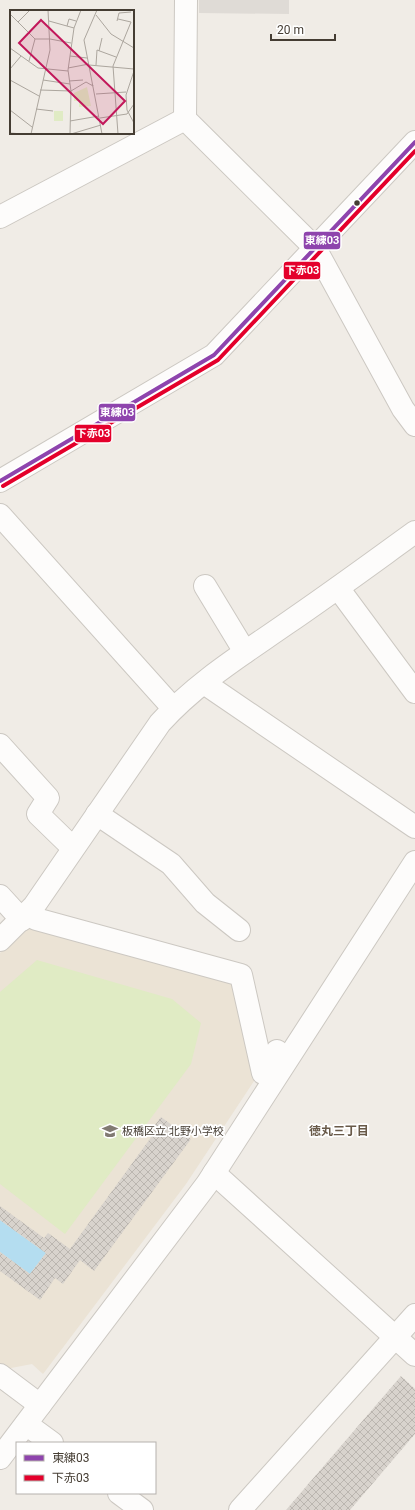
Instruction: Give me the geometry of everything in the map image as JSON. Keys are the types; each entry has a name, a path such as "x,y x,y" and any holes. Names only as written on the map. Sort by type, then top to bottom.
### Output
{"street":[{"path":"186,0 185,120 315,248 403,409 415,425"},
{"path":"0,217 185,120"},
{"path":"0,481 130,406 214,355 415,142"},
{"path":"0,515 173,708"},
{"path":"0,940 25,916 160,723 173,708 245,652 338,588 415,532"},
{"path":"205,586 245,652"},
{"path":"338,588 415,692"},
{"path":"204,683 415,827"},
{"path":"0,745 48,798 38,814 74,848"},
{"path":"97,814 171,864 205,903 239,930"},
{"path":"0,1458 214,1173 415,862"},
{"path":"0,896 25,916 241,975 263,1073 280,1046 291,1054"},
{"path":"214,1173 415,1355"},
{"path":"240,1510 415,1315"},
{"path":"0,1375 40,1405"},
{"path":"26,1424 51,1442"},
{"path":"120,1494 142,1510"}],"shaded area":[{"path":"199,0 289,0 289,14 199,13"},
{"name":"板橋区立 北野小学校","path":"42,922 239,986 256,1078 186,1184 43,1374 32,1364 6,1369 0,1365 0,953 28,927"}],"green space":[{"path":"37,960 172,999 201,1023 191,1064 65,1234 0,1184 0,992"}],"water":[{"path":"0,1220 46,1253 30,1274 0,1252"}],"building":[{"path":"161,1117 191,1139 94,1271 80,1260 63,1284 55,1278 40,1300 0,1271 0,1252 30,1274 46,1253 0,1220 0,1206 44,1238 48,1233 70,1249 152,1136 148,1134"},
{"path":"401,1376 415,1389 415,1434 350,1510 286,1510"}],"transit line":[{"name":"東練03","path":"0,481 214,355 415,142"},
{"name":"下赤03","path":"3,486 218,360 415,151"}],"place":[{"name":"板橋区立 北野小学校","path":"110,1131"}],"district":[{"name":"徳丸三丁目","path":"339,1131"}]}
